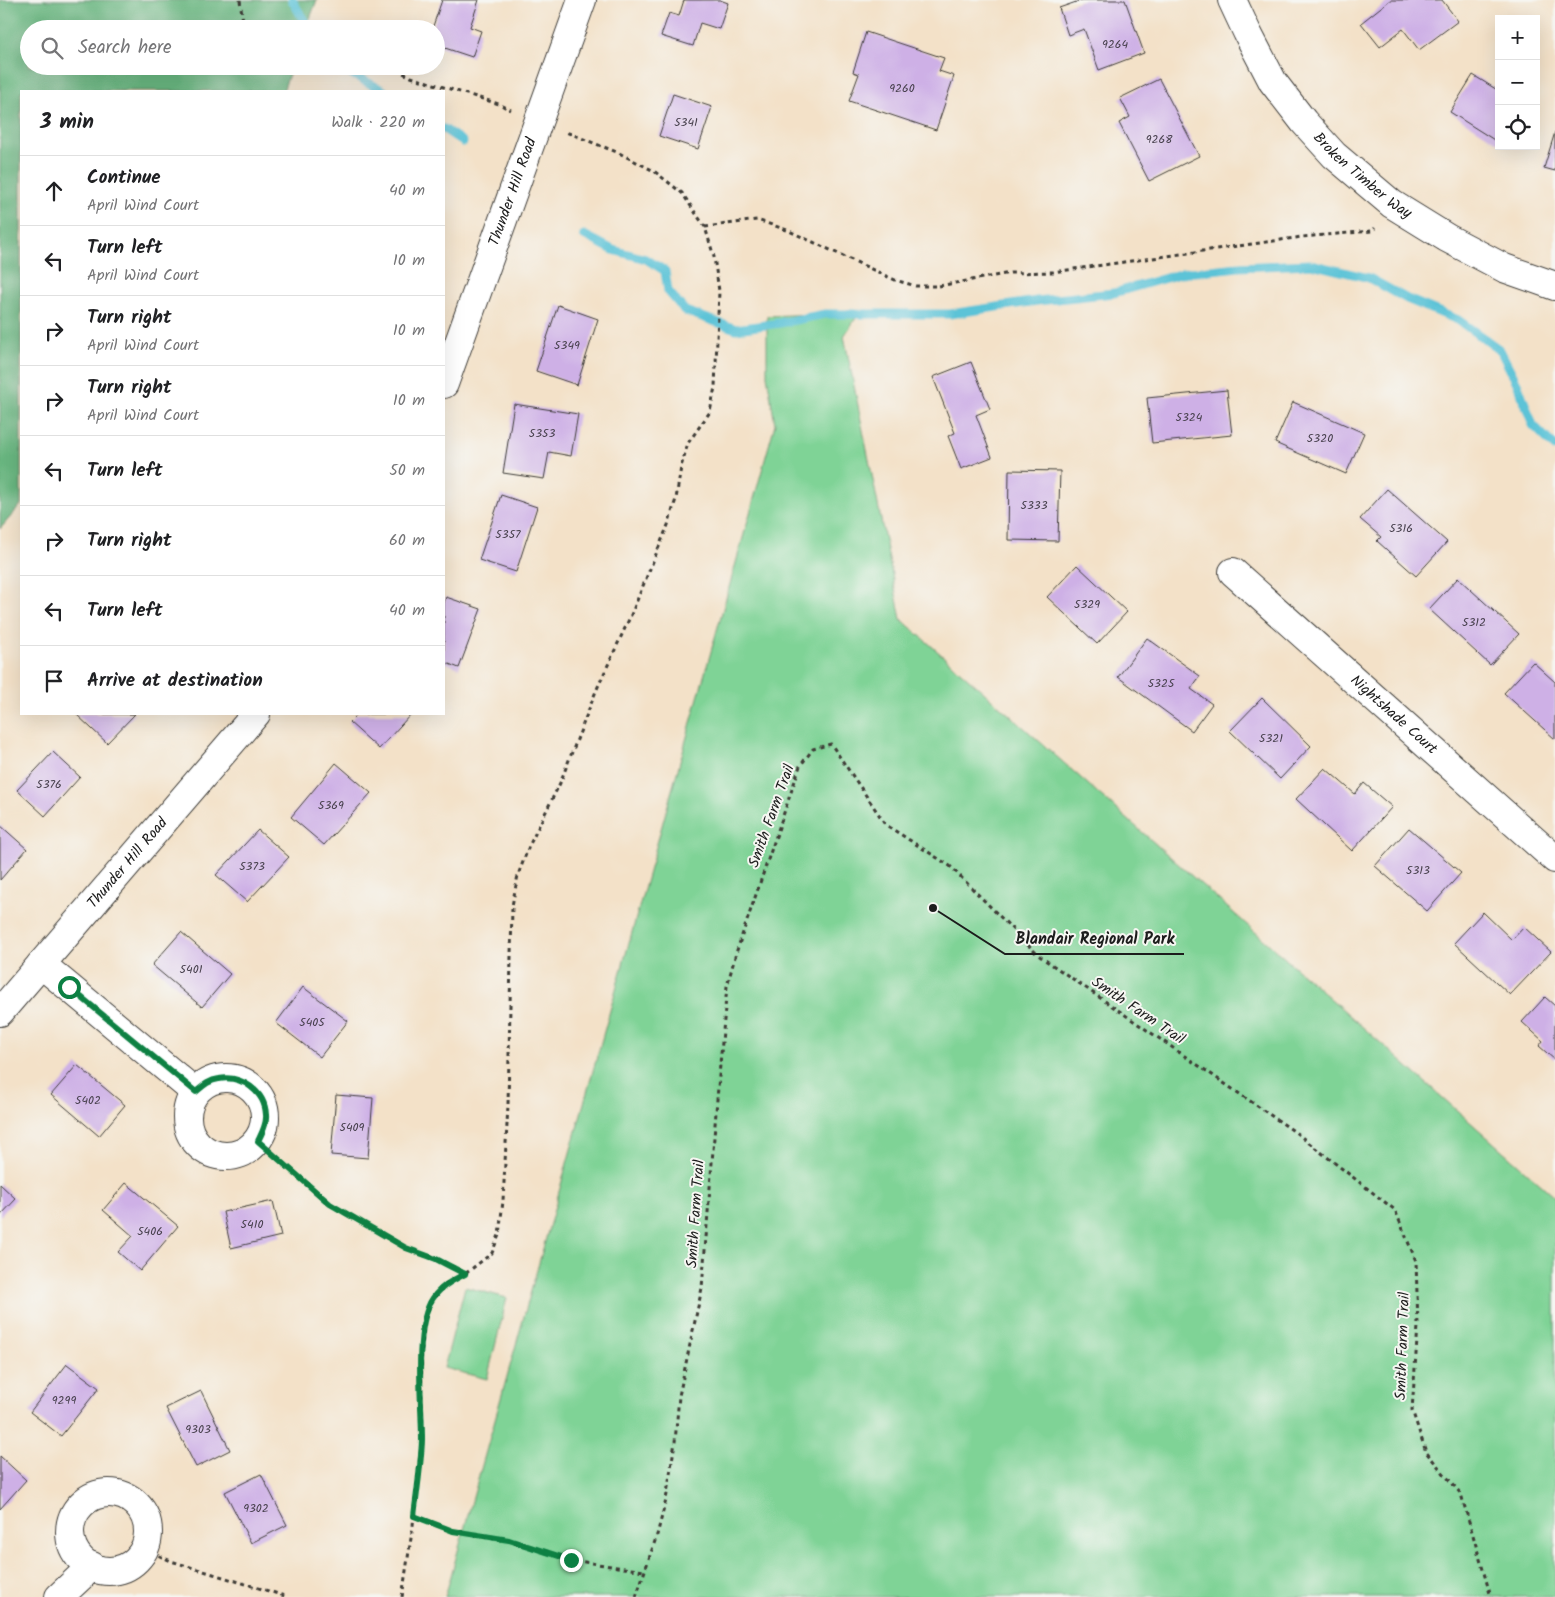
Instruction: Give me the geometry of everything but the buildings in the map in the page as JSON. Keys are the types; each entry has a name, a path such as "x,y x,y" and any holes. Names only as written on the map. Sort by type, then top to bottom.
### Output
{"street":[{"name":"Thunder Hill Road","path":"445,381 582,0"},
{"name":"Broken Timber Way","path":"1232,0 1273,82 1304,122 1334,156 1392,204 1447,238 1504,268 1555,286"},
{"name":"Nightshade Court","path":"1233,572 1555,859"},
{"name":"Thunder Hill Road","path":"0,1012 255,715"},
{"path":"41,964 196,1092"},
{"path":"232,1078 245,1082 256,1091 263,1102 266,1115 264,1129 258,1141 249,1150 238,1155 225,1157 213,1155 202,1149 193,1140 186,1116 189,1103 196,1092 206,1083 218,1079 232,1078"},
{"path":"109,1493 122,1495 134,1501 142,1511 148,1524 148,1537 144,1549 137,1559 128,1566 116,1570 104,1570 92,1566 82,1559 74,1548 70,1536 71,1523 76,1511 85,1501 96,1495 109,1493"},
{"path":"58,1597 92,1566"}],"path":[{"path":"240,0 243,20"},
{"path":"407,75 499,104"},
{"path":"402,1597 414,1516 422,1442 421,1355 424,1320 431,1301 445,1284 465,1274 492,1253 500,1235 508,1105 512,906 518,875 528,846 560,783 596,691 668,525 676,499 681,466 688,443 710,412 715,387 719,291 714,257 704,227 682,193 654,171 619,153 572,135"},
{"path":"704,227 757,220 787,230 895,280 916,286 939,286 1010,273 1053,272 1302,237 1372,231 1392,204"},
{"name":"Smith Farm Trail","path":"636,1597 657,1535 666,1500 675,1442 679,1396 702,1288 727,986 736,953 800,766 813,749 831,744 886,825 950,866 1038,955 1295,1132 1395,1210 1416,1262 1418,1326 1412,1410 1426,1452 1461,1494 1491,1597"},
{"path":"258,1141 330,1204 406,1248 436,1259 465,1274"},
{"path":"414,1516 453,1531 509,1540 571,1560 644,1571"},
{"path":"144,1549 171,1561 288,1597"}],"green space":[{"path":"0,0 317,0 309,20 20,20 20,75 289,75 283,90 20,90 20,506 0,529"},
{"path":"860,312 844,336 901,619 1555,1197 1555,1597 445,1597 775,424 767,375 767,316"},
{"path":"465,1287 507,1298 487,1379 444,1368"}],"waterway":[{"path":"292,0 304,20"},
{"path":"354,75 382,90"},
{"path":"445,130 463,142"},
{"path":"584,235 613,250 646,259 665,271 668,291 685,311 736,329 825,314 950,314 1037,301 1114,293 1183,273 1238,267 1311,264 1369,278 1407,299 1458,320 1500,350 1518,385 1533,425 1555,447"}],"place":[{"name":"Blandair Regional Park","path":"933,908"}],"route":[{"path":"69,987 196,1092 206,1083 218,1079 232,1078 245,1082 256,1091 263,1102 266,1115 264,1129 258,1141 330,1204 406,1248 436,1259 465,1274 445,1284 431,1301 424,1320 421,1355 422,1442 414,1516 453,1531 509,1540 571,1560"}]}
